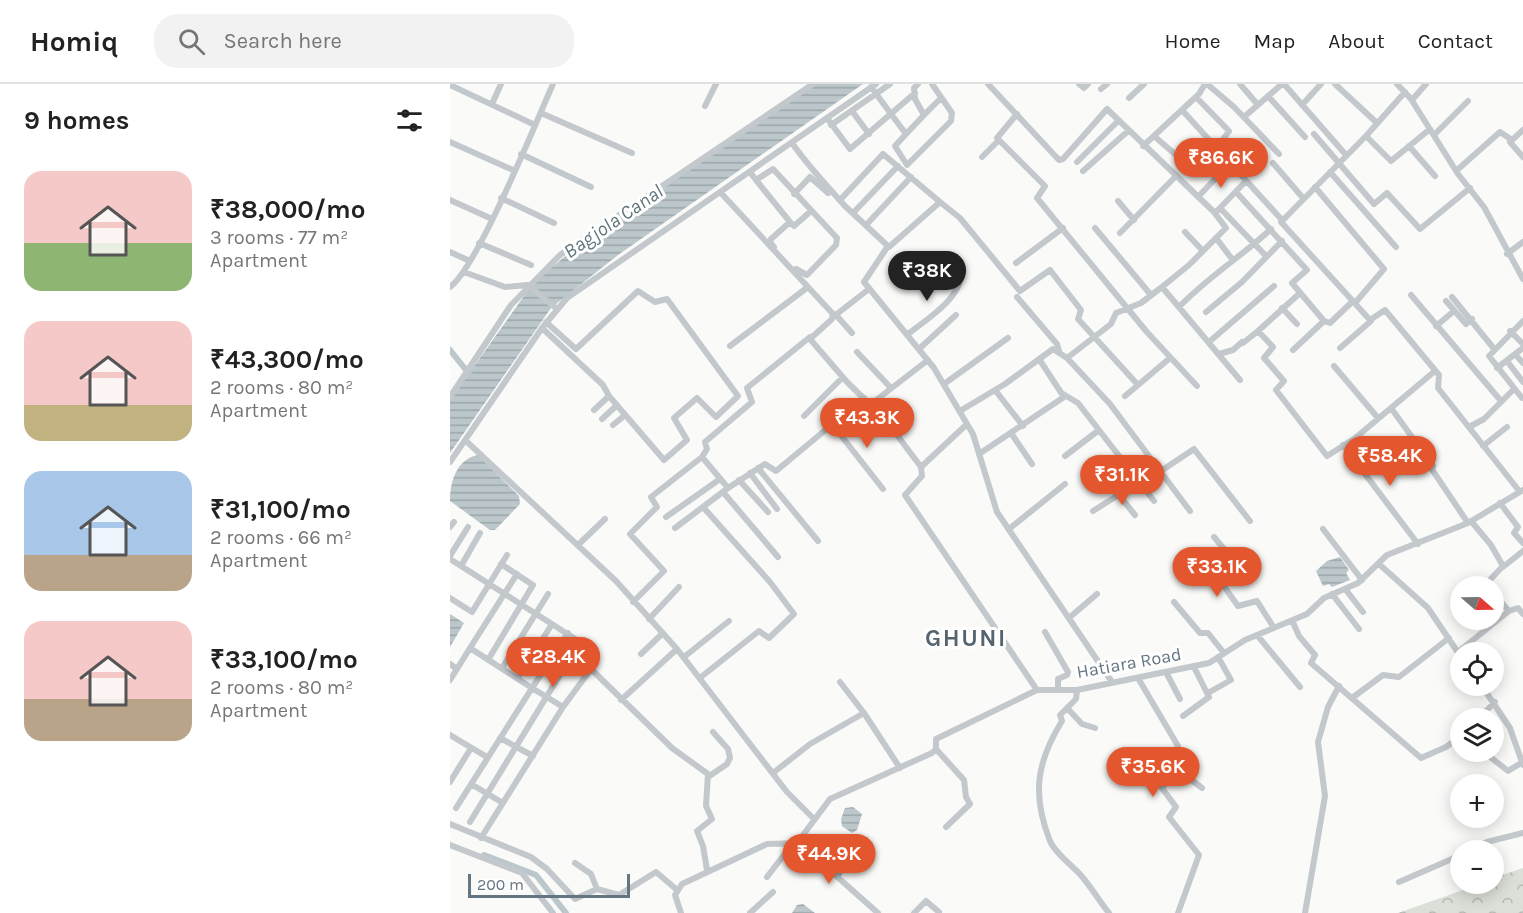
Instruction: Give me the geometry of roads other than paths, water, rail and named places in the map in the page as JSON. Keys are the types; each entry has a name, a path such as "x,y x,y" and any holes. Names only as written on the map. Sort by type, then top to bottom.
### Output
{"street":[{"path":"492,104 501,84"},
{"path":"450,287 464,272 492,219 553,84"},
{"path":"705,106 716,84"},
{"path":"450,397 511,305 565,251 813,84"},
{"path":"831,125 890,84"},
{"path":"932,84 951,113 951,121 907,165 895,146 941,98"},
{"path":"988,84 1059,160 1064,159 1105,109 1175,177 1217,211 1266,256"},
{"path":"1079,84 1083,88 1088,84"},
{"path":"1130,98 1144,84"},
{"path":"1143,146 1196,97 1206,84 1244,117 1279,154"},
{"path":"1240,84 1258,105"},
{"path":"1244,117 1283,84 1346,155"},
{"path":"1302,105 1322,84"},
{"path":"1335,84 1377,123"},
{"path":"1397,84 1412,100 1456,171 1484,207 1507,254 1523,279"},
{"path":"1412,100 1426,84"},
{"path":"450,85 535,125"},
{"path":"450,462 556,309 584,285 721,193 873,86 891,116 906,134"},
{"path":"915,87 924,115"},
{"path":"827,118 850,149 891,116 915,87"},
{"path":"1282,220 1366,136 1405,92"},
{"path":"1268,96 1305,137"},
{"path":"1196,97 1228,131 1217,148"},
{"path":"1366,136 1390,161 1432,132 1468,101"},
{"path":"1182,110 1371,321"},
{"path":"852,111 869,134"},
{"path":"541,112 632,153"},
{"path":"1017,114 997,135 999,140 1045,186 1037,197 1126,307 1197,386"},
{"path":"1077,162 1118,121"},
{"path":"1523,130 1510,144 1523,157"},
{"path":"1083,171 1128,132"},
{"path":"1456,171 1500,132 1512,140"},
{"path":"1314,134 1374,204 1387,193 1420,229 1470,188"},
{"path":"1154,136 1191,168"},
{"path":"982,157 999,140"},
{"path":"450,142 513,170"},
{"path":"792,143 840,200 888,246"},
{"path":"1409,146 1436,176"},
{"path":"521,154 591,186"},
{"path":"840,200 883,154 960,218 1021,291 1050,270 1081,310 1078,319 1138,385"},
{"path":"1208,170 1223,155"},
{"path":"766,161 837,240 806,276 770,242 790,222"},
{"path":"1198,197 1230,163"},
{"path":"1273,163 1303,198"},
{"path":"853,213 898,166"},
{"path":"756,180 773,169"},
{"path":"750,172 794,226 811,211"},
{"path":"1330,172 1396,247"},
{"path":"794,194 810,177 828,193"},
{"path":"866,225 911,177"},
{"path":"1120,233 1175,177"},
{"path":"1217,211 1246,182"},
{"path":"1286,276 1324,321 1330,323 1354,302 1384,269 1316,187"},
{"path":"1236,192 1307,270 1292,284"},
{"path":"721,193 852,333"},
{"path":"501,199 554,223"},
{"path":"450,200 492,219"},
{"path":"1118,201 1134,220"},
{"path":"940,202 891,246 888,246 864,281 928,360 944,384 967,424 979,454 994,505 1112,682"},
{"path":"1067,358 1111,324 1116,313 1126,307 1141,303 1151,296 1203,251 1226,228 1217,211"},
{"path":"1016,263 1063,228"},
{"path":"1095,228 1151,296"},
{"path":"1179,307 1232,259 1255,244 1271,229"},
{"path":"1185,232 1203,251"},
{"path":"1216,238 1232,259"},
{"path":"1206,312 1242,282 1282,241"},
{"path":"1507,254 1523,242"},
{"path":"479,243 531,265"},
{"path":"450,252 470,261"},
{"path":"464,272 505,287 529,286 556,309"},
{"path":"907,335 950,298 961,281 961,274"},
{"path":"1209,342 1274,286"},
{"path":"730,346 808,287"},
{"path":"1162,287 1240,380"},
{"path":"633,602 664,570 630,533 657,507 651,497 702,457 707,448 705,443 752,402 747,388 869,288"},
{"path":"544,325 574,352 665,460 687,440 675,417 698,398 716,417 738,395 668,300 654,302 641,291 574,352"},
{"path":"1219,354 1233,350 1300,293"},
{"path":"1411,296 1502,401"},
{"path":"1017,297 1057,344 1059,352"},
{"path":"1452,297 1495,350"},
{"path":"1446,301 1466,324 1472,319"},
{"path":"1282,308 1297,324"},
{"path":"1340,348 1385,310 1440,377 1438,388 1521,491"},
{"path":"1436,326 1454,311"},
{"path":"919,349 956,315"},
{"path":"1293,350 1324,321"},
{"path":"1522,398 1489,357 1510,331 1523,321"},
{"path":"1258,331 1273,347 1264,358 1284,381 1277,391 1327,456 1343,446 1435,371"},
{"path":"1497,368 1523,346 1510,331"},
{"path":"810,337 842,378 871,404 897,434 921,467 922,476 904,495 1037,690"},
{"path":"944,384 1008,338"},
{"path":"960,411 995,390 1053,349 1067,358 1110,404 1190,511"},
{"path":"857,352 891,388"},
{"path":"1515,354 1523,363"},
{"path":"1125,396 1170,358"},
{"path":"1039,359 1064,394 1078,403 1154,501"},
{"path":"871,404 928,360"},
{"path":"1507,361 1523,382"},
{"path":"1334,366 1378,418"},
{"path":"804,416 842,378"},
{"path":"1470,427 1484,419 1514,389"},
{"path":"995,390 1023,426"},
{"path":"979,454 1063,398 1064,394"},
{"path":"594,410 609,396"},
{"path":"675,528 758,468 768,464 776,471 864,398"},
{"path":"602,419 617,405"},
{"path":"1391,408 1470,522 1491,545 1503,567"},
{"path":"613,425 625,415"},
{"path":"832,424 883,489"},
{"path":"921,467 967,424"},
{"path":"1483,446 1507,427"},
{"path":"1065,456 1099,430"},
{"path":"1011,433 1032,464"},
{"path":"465,440 578,545 678,649 701,676 792,798 813,818"},
{"path":"1343,446 1418,544"},
{"path":"1161,471 1194,449 1250,521"},
{"path":"702,457 778,557"},
{"path":"758,468 818,541"},
{"path":"750,473 777,509"},
{"path":"666,517 720,479"},
{"path":"739,480 768,512"},
{"path":"1093,511 1140,482"},
{"path":"1009,529 1065,484"},
{"name":"Hatiara Road","path":"766,877 830,799 868,779 890,774 936,749 934,741 940,736 1037,690 1077,690 1209,663 1257,635 1307,614 1332,594 1346,590 1362,580 1395,551 1470,522 1521,491"},
{"path":"1118,494 1135,515"},
{"path":"1500,502 1518,527 1514,533 1523,543"},
{"path":"701,676 759,632 769,638 794,614 703,507"},
{"path":"578,545 605,519"},
{"path":"468,527 450,558 580,642 470,822"},
{"path":"1323,529 1362,580"},
{"path":"461,566 480,533"},
{"path":"1214,537 1239,567 1223,585 1239,606 1257,601 1274,628"},
{"path":"1494,576 1523,551"},
{"path":"450,598 472,612 507,555"},
{"path":"488,660 533,584 501,564"},
{"path":"1379,564 1428,608 1452,642"},
{"path":"450,680 517,574"},
{"path":"649,619 679,587"},
{"path":"1346,590 1363,612"},
{"path":"502,668 548,594"},
{"path":"1070,617 1097,594"},
{"path":"1332,594 1359,629"},
{"path":"1174,602 1200,633 1208,633 1221,655 1231,680 1208,693"},
{"path":"1504,605 1509,611"},
{"path":"1473,642 1509,611 1520,607 1523,614"},
{"path":"1292,620 1299,636 1315,654 1311,663 1424,759 1450,743"},
{"path":"684,657 729,621"},
{"path":"518,678 552,624"},
{"path":"1046,632 1068,672 1067,675 1058,679 1058,689"},
{"path":"456,808 568,633"},
{"path":"641,654 663,633"},
{"path":"1257,635 1300,687"},
{"path":"1352,698 1383,675 1399,677 1449,638"},
{"path":"470,648 563,707"},
{"path":"621,699 678,649"},
{"path":"450,664 457,669"},
{"path":"1182,716 1208,699 1208,693 1194,667"},
{"path":"481,838 563,707 591,669 676,752 704,770 708,777 706,806 712,819 696,831 704,846 707,870"},
{"path":"1166,672 1180,699"},
{"path":"1138,678 1175,740 1176,768 1162,788 1176,807 1169,817 1200,855 1178,913"},
{"path":"840,682 864,713 900,768"},
{"path":"1305,913 1325,796 1318,742 1328,707 1339,686"},
{"path":"1077,690 1076,699 1060,715 1062,722 1048,745 1038,787 1039,809 1052,843 1085,880 1109,913"},
{"path":"1490,696 1510,728 1522,764 1508,771 1497,762"},
{"path":"1489,708 1495,702"},
{"path":"1068,709 1082,724 1095,728"},
{"path":"773,773 810,744 864,713"},
{"path":"708,777 727,764 730,758 728,749 713,732"},
{"path":"450,746 452,736 487,758"},
{"path":"500,738 533,756"},
{"path":"450,782 471,748"},
{"path":"936,749 964,780 966,797 970,804 945,827"},
{"path":"1176,768 1202,788"},
{"path":"471,784 503,803"},
{"path":"450,824 531,857 547,869 573,898 579,899 597,889 619,895 656,872 676,889"},
{"path":"1495,840 1523,833"},
{"path":"681,913 675,895 676,889 707,870 767,844 795,843 808,857 834,874 878,913"},
{"path":"450,845 522,873 554,913"},
{"path":"1399,882 1450,860"},
{"path":"575,863 591,874 597,889"},
{"path":"750,913 773,892"},
{"path":"914,913 926,901 939,912"}],"waterway":[{"path":"450,350 470,375"},
{"path":"484,855 536,875 566,913"}],"district":[{"name":"GHUNI","path":"966,638"}],"water label":[{"name":"Bagjola Canal","path":"613,221"}]}
